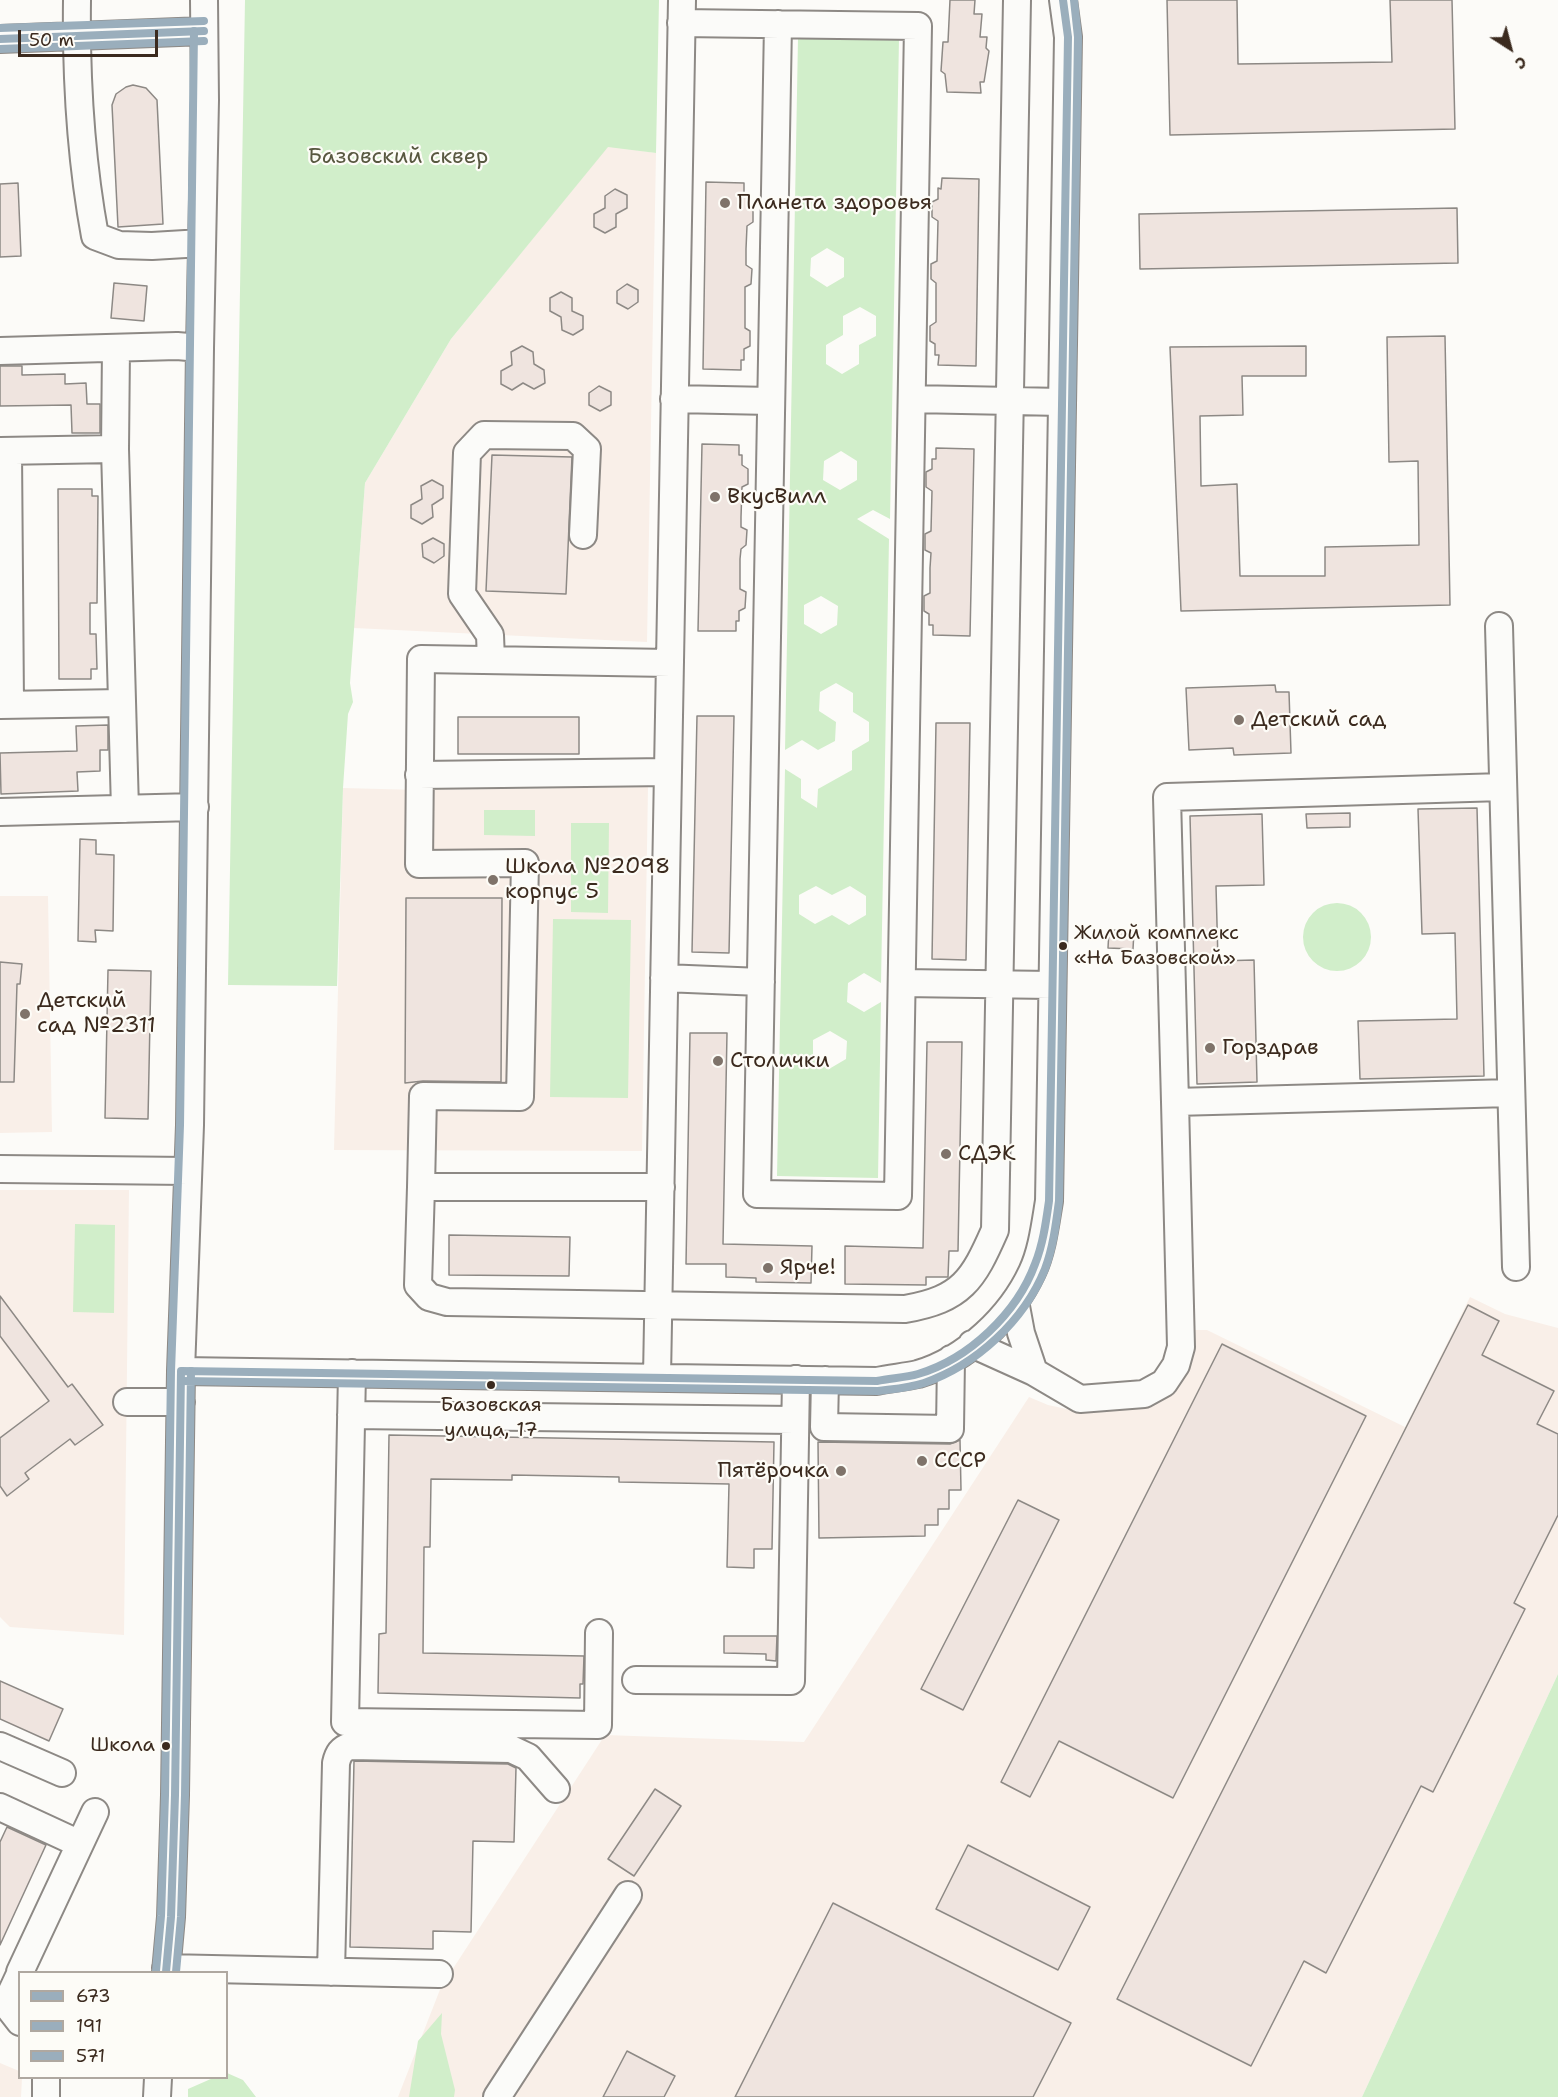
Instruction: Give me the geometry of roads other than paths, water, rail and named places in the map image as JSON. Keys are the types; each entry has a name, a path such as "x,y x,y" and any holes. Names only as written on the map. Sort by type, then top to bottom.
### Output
{"street":[{"path":"77,0 76,36 89,201 95,236 118,245 152,246 202,243"},
{"path":"204,0 195,807 188,1171 181,1402 175,1795 171,1917 166,1970 439,1974"},
{"path":"670,663 421,659 419,864 525,863 520,1097 423,1096 418,1285 429,1297 447,1302 905,1310 932,1305 958,1290 979,1267 995,1230 1017,0"},
{"path":"182,1371 865,1381 918,1373 962,1351 984,1336 1015,1301 1032,1272 1042,1242 1049,1201 1068,36 1063,0"},
{"path":"657,1377 681,11 778,24 918,26 898,1197 757,1194 778,24"},
{"path":"0,39 204,31"},
{"path":"0,351 177,346 200,348"},
{"path":"116,348 115,449 125,809"},
{"path":"675,399 771,401"},
{"path":"912,399 1062,402"},
{"path":"491,660 490,635 462,594 467,453 484,435 573,436 587,448 583,535"},
{"path":"115,449 4,451 5,705 122,703"},
{"path":"1499,626 1516,1267"},
{"path":"419,775 668,772"},
{"path":"962,1351 1034,1372 1080,1399 1144,1394 1164,1383 1176,1365 1181,1347 1167,796 1503,787"},
{"path":"0,812 195,807"},
{"path":"664,978 760,982"},
{"path":"902,983 1053,985"},
{"path":"1175,1102 1511,1093"},
{"path":"0,1169 188,1171"},
{"path":"422,1187 661,1187"},
{"path":"1015,1301 1021,1333 1034,1372"},
{"path":"825,1380 824,1427 950,1429 962,1351"},
{"path":"352,1373 345,1722 598,1725 599,1633"},
{"path":"636,1680 791,1681 796,1379"},
{"path":"127,1402 181,1402"},
{"path":"351,1415 794,1420"},
{"path":"0,1746 62,1773"},
{"path":"331,1972 336,1763 337,1756 344,1748 350,1746 511,1749 528,1756 556,1789"},
{"path":"0,1807 80,1844"},
{"path":"21,1971 95,1812"},
{"path":"497,2097 628,1894"},
{"path":"8,2009 18,1979"},
{"path":"46,2079 46,2097"},
{"path":"157,2097 158,2079"}],"place":[{"name":"Планета здоровья","path":"725,203"},
{"name":"ВкусВилл","path":"715,497"},
{"name":"Детский сад","path":"1239,720"},
{"name":"Школа №2098 корпус 5","path":"493,880"},
{"name":"Жилой комплекс «На Базовской»","path":"1063,946"},
{"name":"Детский сад №2311","path":"25,1014"},
{"name":"Горздрав","path":"1210,1048"},
{"name":"Столички","path":"718,1061"},
{"name":"СДЭК","path":"946,1154"},
{"name":"Ярче!","path":"768,1268"},
{"name":"Базовская улица, 17","path":"491,1385"},
{"name":"СССР","path":"922,1461"},
{"name":"Пятёрочка","path":"841,1471"},
{"name":"Школа","path":"166,1746"}],"park label":[{"name":"Базовский сквер","path":"398,157"}]}
